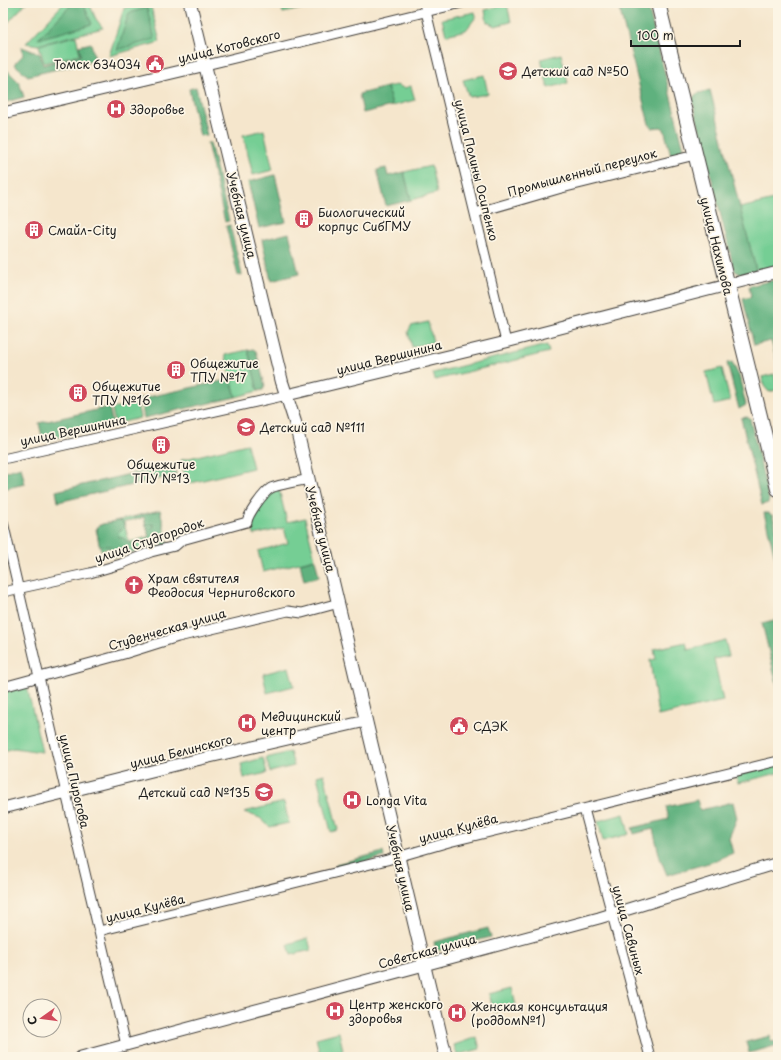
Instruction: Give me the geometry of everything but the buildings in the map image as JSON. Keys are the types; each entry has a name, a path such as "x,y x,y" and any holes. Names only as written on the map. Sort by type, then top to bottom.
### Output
{"main road":[{"name":"Учебная улица","path":"190,3 282,382 295,422 446,1057"},
{"name":"улица Нахимова","path":"658,3 778,489"}],"street":[{"name":"улица Котовского","path":"3,114 206,65 425,7 462,3"},
{"name":"улица Полины Осипенко","path":"425,7 506,342"},
{"name":"Промышленный переулок","path":"475,213 695,155"},
{"name":"улица Вершинина","path":"3,459 287,395 506,342 778,272"},
{"name":"улица Студгородок","path":"3,592 90,573 121,564 151,552 175,546 182,540 247,522 248,517 256,504 271,488 309,480"},
{"name":"улица Пирогова","path":"3,522 38,678 126,1044"},
{"name":"Студенческая улица","path":"3,687 221,626 288,611 302,613 339,604"},
{"name":"улица Белинского","path":"3,808 366,721"},
{"name":"улица Кулёва","path":"99,931 449,842 778,761"},
{"name":"улица Савиных","path":"584,809 650,1057"},
{"name":"Советская улица","path":"81,1057 612,914 778,863"}],"green space":[{"path":"12,3 26,3 3,28 3,12"},
{"path":"64,3 89,3 96,19 103,28 38,45 26,43"},
{"path":"73,3 83,3 92,24 38,39"},
{"path":"142,3 150,3 160,42 109,56 124,8"},
{"path":"280,3 313,3 314,6 283,13"},
{"path":"618,3 647,3 685,153 671,156 664,129 661,127 652,128 649,124"},
{"path":"507,4 511,22 495,26 487,22 485,10"},
{"path":"147,8 155,39 117,50 129,13"},
{"path":"475,12 476,17 466,30 446,35 442,19"},
{"path":"76,36 80,54 44,63 39,45"},
{"path":"91,43 95,60 28,76 14,64 23,55 22,47 40,54 43,65 81,55 79,46"},
{"path":"561,54 568,83 548,88 541,59"},
{"path":"5,68 19,82 24,97 3,103 3,70"},
{"path":"484,75 488,94 469,97 463,80"},
{"path":"396,85 404,88 411,86 415,100 392,106 387,87"},
{"path":"196,87 207,135 200,136 189,89"},
{"path":"387,87 392,106 363,113 359,94"},
{"path":"710,90 756,270 742,274 736,272 734,269 692,99 696,94"},
{"path":"264,130 273,170 253,175 243,135"},
{"path":"207,143 210,143 229,221 225,222"},
{"path":"431,166 437,193 411,200 404,172"},
{"path":"386,168 388,176 404,172 411,200 386,206 377,170"},
{"path":"275,175 286,222 259,228 248,182"},
{"path":"778,199 778,265 756,270 740,208"},
{"path":"230,225 242,275 238,276 226,226"},
{"path":"289,233 299,274 271,281 262,240"},
{"path":"778,279 777,362 771,341 754,345 743,299 751,297 749,286"},
{"path":"428,322 433,342 412,347 408,332 411,326"},
{"path":"547,345 549,352 435,380 433,373"},
{"path":"253,349 256,351 265,386 263,390 258,391 248,350"},
{"path":"248,350 258,391 236,397 225,355"},
{"path":"732,362 739,376 746,405 739,409 727,363"},
{"path":"722,368 730,401 714,405 706,372"},
{"path":"774,374 777,387 776,390 769,392 764,386 762,377"},
{"path":"231,379 236,397 144,418 139,399"},
{"path":"137,403 140,418 115,424 112,409"},
{"path":"109,407 113,425 43,441 39,423"},
{"path":"747,417 750,419 769,500 768,503 762,505 741,418"},
{"path":"247,444 253,468 187,484 181,460"},
{"path":"174,464 176,475 58,502 56,491"},
{"path":"21,467 25,484 3,489 3,472"},
{"path":"279,489 287,522 305,518 315,559 263,572 258,551 288,543 284,528 254,535 251,521 252,516 271,493"},
{"path":"160,510 168,544 113,557 110,548 101,550 96,529 100,525","holes":["144,517 149,537 129,542 124,522"]},
{"path":"160,510 168,544 154,542 148,547 145,544 146,538 149,537 147,529 153,528 153,524 146,526 144,517 135,520 134,517"},
{"path":"764,513 769,513 773,516 778,537 778,569"},
{"path":"119,520 122,521 125,527 118,532 119,537 124,538 128,543 135,544 137,548 133,551 123,549 117,552 113,547 99,544 97,532 98,526"},
{"path":"315,559 319,577 304,581 300,563"},
{"path":"778,619 778,689 762,623"},
{"path":"725,640 729,656 714,659 723,701 658,716 650,660 656,659 654,649 686,642 688,650"},
{"path":"289,667 294,686 267,693 263,674"},
{"path":"27,686 42,752 14,748 3,751 3,692"},
{"path":"290,752 294,766 270,772 266,758"},
{"path":"263,758 267,773 244,778 241,764"},
{"path":"778,764 778,773 738,783 736,774"},
{"path":"324,774 338,830 331,832 317,776"},
{"path":"697,800 700,810 733,802 737,818 729,838 733,853 712,862 667,875 660,858 653,829 634,834 632,828 669,819 666,807"},
{"path":"284,802 289,823 270,827 260,818 244,812"},
{"path":"624,814 629,834 603,841 598,821"},
{"path":"383,852 384,857 337,869 336,864"},
{"path":"488,928 491,937 436,951 434,942"},
{"path":"308,938 311,950 291,955 288,944"},
{"path":"512,988 516,1006 494,1012 489,994"},
{"path":"339,1032 343,1050 320,1055 316,1038"},
{"path":"770,1036 771,1042 778,1041 778,1045 749,1053 746,1042"},
{"path":"477,1037 480,1049 457,1055 454,1045"}],"place":[{"name":"Томск 634034","path":"155,64"},
{"name":"Детский сад №50","path":"508,71"},
{"name":"Здоровье","path":"116,109"},
{"name":"Биологический корпус СибГМУ","path":"304,219"},
{"name":"Смайл-City","path":"34,230"},
{"name":"Общежитие ТПУ №17","path":"176,370"},
{"name":"Общежитие ТПУ №16","path":"78,393"},
{"name":"Детский сад №111","path":"246,427"},
{"name":"Общежитие ТПУ №13","path":"161,445"},
{"name":"Храм святителя Феодосия Черниговского","path":"134,585"},
{"name":"Медицинский центр","path":"247,723"},
{"name":"СДЭК","path":"459,726"},
{"name":"Детский сад №135","path":"264,792"},
{"name":"Longa Vita","path":"352,800"},
{"name":"Центр женского здоровья","path":"335,1011"},
{"name":"Женская консультация (роддом№1)","path":"457,1013"}]}
